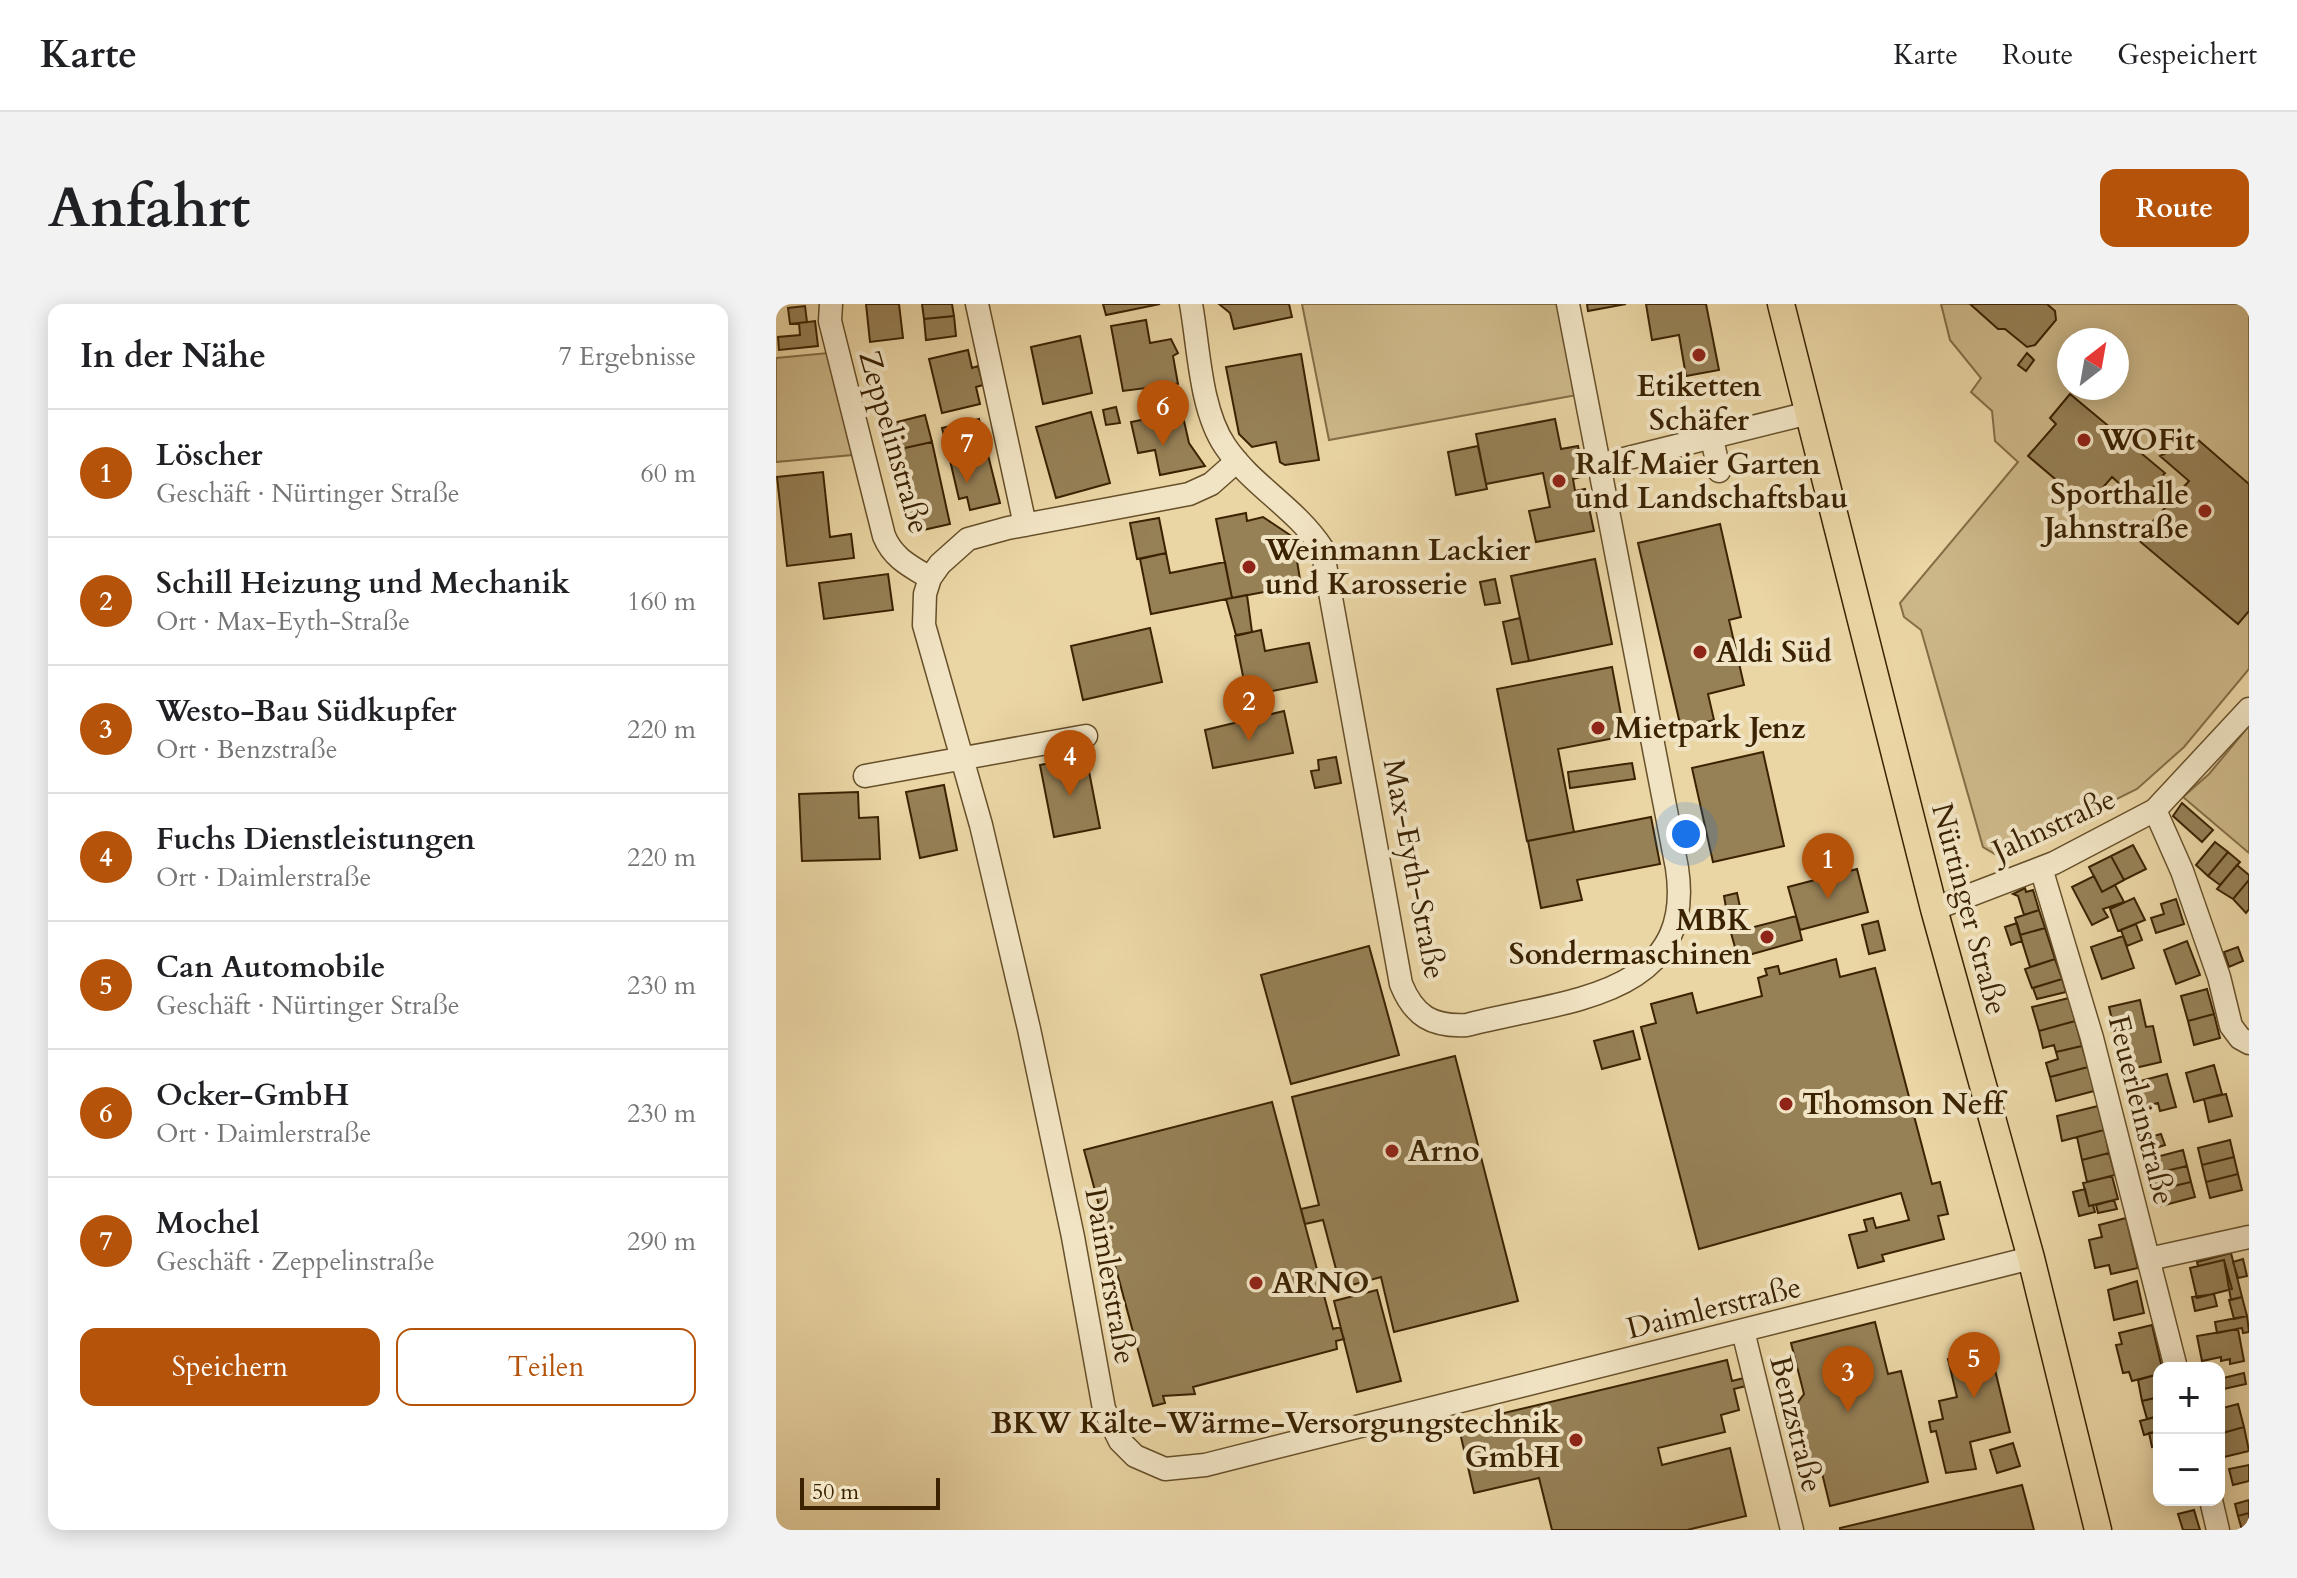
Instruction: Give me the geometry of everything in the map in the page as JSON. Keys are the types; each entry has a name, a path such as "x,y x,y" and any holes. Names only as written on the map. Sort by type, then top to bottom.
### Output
{"main road":[{"name":"Nürtinger Straße","path":"1781,304 1934,909 2031,1258 2098,1530"}],"street":[{"name":"Zeppelinstraße","path":"831,304 830,321 884,536 890,551 930,578"},
{"path":"977,304 1025,525"},
{"name":"Max-Eyth-Straße","path":"1191,304 1216,427 1237,461 1307,525 1322,548 1401,984 1409,1003 1419,1014 1447,1026 1467,1025 1616,988 1648,967 1675,932 1680,910 1677,868 1568,304"},
{"path":"1600,465 1809,413"},
{"path":"1712,438 1719,471"},
{"path":"930,578 940,564 968,539 1189,494 1211,484 1237,461"},
{"name":"Daimlerstraße","path":"930,578 925,594 924,625 962,759 1036,1058 1104,1409 1120,1441 1135,1456 1165,1469 1184,1461 1487,1386 1743,1331 2031,1258"},
{"name":"Jahnstraße","path":"1934,909 2041,868 2155,810 2249,709"},
{"path":"865,776 1086,736"},
{"name":"Jahnstraße","path":"2155,810 2182,871 2219,977 2231,1026 2240,1038 2249,1043"},
{"name":"Feuerleinstraße","path":"2041,868 2092,1038 2175,1362"},
{"path":"2149,1259 2249,1237"},
{"name":"Benzstraße","path":"1743,1331 1792,1530"},
{"path":"2212,1506 2218,1530"}],"shaded area":[{"path":"1302,304 1558,304 1577,395 1329,440"},
{"path":"1941,304 2249,304 2249,669 2184,747 2137,789 2000,857 1983,847 1921,630 1904,617 1900,603 2018,462 1995,441 1992,411 1971,392 1981,378 1950,340"},
{"path":"828,353 852,455 776,462 776,358"},
{"path":"2249,726 2249,853 2183,797 2209,774"}],"building":[{"path":"866,304 899,304 903,338 870,342"},
{"path":"922,304 952,304 954,316 924,319"},
{"path":"1103,304 1160,304 1106,315"},
{"path":"1219,304 1289,304 1292,317 1234,329 1230,313"},
{"name":"Etiketten Schäfer","path":"1587,304 1626,304 1588,311"},
{"name":"Etiketten Schäfer","path":"1646,304 1706,304 1719,370 1686,376 1679,335 1652,340"},
{"path":"1970,304 2047,304 2055,311 2056,320 2035,345 2027,347 2005,329 1998,329"},
{"path":"805,306 807,322 790,324 788,308"},
{"path":"954,316 956,336 926,340 924,319"},
{"path":"1146,320 1150,343 1171,339 1178,353 1173,356 1178,384 1123,391 1111,326"},
{"path":"815,321 818,346 779,350 778,337 800,335 799,323"},
{"path":"1080,336 1092,393 1043,404 1031,347"},
{"path":"968,350 972,368 978,366 983,385 976,387 980,404 942,413 929,359"},
{"path":"2027,353 2034,360 2026,371 2018,365"},
{"path":"1301,354 1319,460 1285,465 1280,462 1276,442 1252,447 1239,434 1226,367"},
{"path":"1179,391 1181,398 1157,403 1155,395"},
{"name":"WOFit","path":"2065,400 2077,400 2165,473 2140,502 2112,477 2087,506 2028,456 2056,424 2050,418"},
{"path":"1116,407 1120,423 1106,425 1103,410"},
{"path":"1091,412 1110,483 1056,498 1036,427"},
{"path":"1182,412 1189,443 1205,466 1160,475 1155,450 1138,453 1131,422"},
{"path":"925,415 932,442 891,451 885,425"},
{"path":"979,419 986,447 949,456 942,428"},
{"name":"Ralf Maier Garten und Landschaftsbau","path":"1555,419 1561,449 1578,446 1584,476 1573,479 1575,491 1585,489 1594,531 1536,542 1529,511 1550,507 1543,473 1486,484 1476,434"},
{"name":"Sporthalle Jahnstraße","path":"2196,438 2249,484 2249,611 2238,624 2137,539 2189,481 2160,456"},
{"path":"932,442 950,524 910,533 891,451"},
{"path":"1478,446 1487,489 1456,495 1448,452"},
{"path":"986,447 1000,503 970,510 967,497 959,499 949,456"},
{"path":"823,472 830,537 851,534 854,558 787,566 777,477"},
{"path":"1246,513 1247,521 1263,517 1293,537 1301,585 1232,598 1216,519"},
{"path":"1159,518 1166,553 1137,559 1130,523"},
{"name":"Aldi Süd","path":"1720,524 1741,617 1729,620 1744,685 1708,694 1714,720 1681,728 1638,543"},
{"path":"1166,553 1170,573 1225,562 1232,598 1151,614 1140,559"},
{"path":"1595,559 1612,644 1529,661 1511,576"},
{"path":"888,574 893,610 824,619 819,583"},
{"path":"1495,579 1500,603 1485,605 1480,582"},
{"path":"1247,595 1252,632 1236,635 1226,599"},
{"path":"1520,618 1529,661 1512,664 1503,622"},
{"path":"1150,628 1162,682 1083,700 1071,646"},
{"path":"1261,630 1265,651 1309,643 1317,682 1247,696 1235,636"},
{"path":"1612,667 1625,736 1558,749 1574,832 1527,841 1497,689"},
{"path":"1284,711 1293,753 1213,768 1205,730"},
{"path":"1763,752 1784,846 1713,862 1692,768"},
{"path":"1086,756 1100,828 1054,837 1040,765"},
{"path":"1336,757 1341,783 1315,788 1311,771 1319,770 1318,760"},
{"path":"1632,763 1635,779 1570,788 1568,772"},
{"path":"944,785 957,850 920,858 906,792"},
{"path":"858,792 859,818 878,817 880,859 802,861 799,794"},
{"path":"2182,803 2213,830 2202,842 2173,816"},
{"path":"1651,817 1660,864 1577,880 1582,900 1541,908 1528,841"},
{"path":"2215,842 2228,852 2208,876 2196,865"},
{"path":"2133,845 2146,869 2124,880 2111,856"},
{"path":"2228,852 2240,862 2220,885 2208,876"},
{"path":"2111,856 2124,880 2102,892 2089,867"},
{"path":"2237,865 2249,875 2249,880 2233,899 2217,889"},
{"path":"1857,869 1868,912 1800,930 1788,887"},
{"path":"2094,876 2102,892 2115,885 2124,902 2103,909 2108,917 2092,925 2072,887"},
{"path":"2249,880 2249,909 2246,913 2233,899"},
{"path":"2025,888 2026,892 2033,890 2039,910 2024,915 2018,896 2013,894"},
{"path":"1737,893 1742,916 1728,919 1724,896"},
{"path":"2134,898 2145,920 2118,931 2110,909"},
{"path":"2176,899 2184,924 2156,933 2151,918 2164,914 2161,904"},
{"path":"2039,910 2045,928 2020,935 2015,918"},
{"name":"MBK Sondermaschinen","path":"1796,916 1802,940 1738,958 1731,933"},
{"path":"1878,921 1885,950 1869,954 1862,925"},
{"path":"2017,923 2022,941 2011,945 2005,927"},
{"path":"2136,924 2142,940 2127,946 2121,930"},
{"path":"2045,928 2055,959 2030,967 2020,935"},
{"path":"2123,936 2134,968 2102,979 2091,947"},
{"path":"2187,941 2200,975 2176,984 2164,950"},
{"path":"1369,946 1399,1055 1291,1084 1261,975"},
{"path":"2238,947 2243,961 2229,967 2224,952"},
{"name":"Thomson Neff","path":"1836,959 1840,977 1875,968 1932,1184 1940,1182 1948,1214 1938,1216 1944,1239 1882,1255 1884,1261 1858,1268 1849,1235 1867,1231 1864,1220 1873,1218 1876,1228 1909,1220 1901,1193 1699,1249 1641,1027 1656,1023 1651,1004 1692,993 1697,1013 1762,996 1758,978 1767,975 1765,969 1778,966 1780,974"},
{"path":"2055,959 2062,979 2032,988 2025,969"},
{"path":"2062,979 2066,992 2037,999 2033,988"},
{"path":"2207,989 2214,1014 2188,1021 2181,996"},
{"path":"2069,998 2075,1021 2039,1031 2032,1007"},
{"path":"2140,1000 2146,1027 2153,1026 2161,1062 2135,1068 2127,1034 2116,1037 2109,1007"},
{"path":"2214,1014 2220,1038 2194,1045 2188,1021"},
{"path":"2075,1021 2082,1046 2056,1052 2054,1045 2043,1048 2039,1031"},
{"path":"1633,1031 1640,1059 1602,1069 1594,1041"},
{"path":"2082,1046 2088,1067 2050,1077 2046,1063 2058,1059 2056,1052"},
{"name":"Arno","path":"1455,1056 1518,1301 1394,1332 1381,1277 1341,1288 1323,1220 1305,1224 1301,1209 1319,1205 1292,1097"},
{"path":"2214,1065 2222,1094 2194,1102 2186,1073"},
{"path":"2088,1067 2094,1091 2056,1101 2050,1077"},
{"path":"2167,1074 2176,1107 2160,1111 2158,1103 2136,1109 2129,1084"},
{"path":"2226,1094 2232,1116 2209,1122 2204,1099"},
{"path":"1272,1102 1333,1329 1340,1327 1344,1339 1336,1341 1337,1349 1193,1387 1195,1394 1163,1396 1165,1403 1153,1406 1084,1150"},
{"path":"2098,1106 2104,1130 2062,1141 2057,1116"},
{"path":"2104,1130 2109,1153 2082,1160 2077,1137"},
{"path":"2161,1134 2165,1145 2149,1150 2146,1138"},
{"path":"2230,1140 2234,1157 2202,1165 2198,1148"},
{"path":"2183,1150 2187,1166 2153,1174 2149,1159"},
{"path":"2109,1153 2115,1175 2087,1182 2082,1160"},
{"path":"2234,1157 2238,1174 2206,1182 2202,1165"},
{"path":"2187,1166 2191,1182 2157,1190 2153,1174"},
{"path":"2238,1174 2242,1190 2210,1198 2206,1182"},
{"path":"2112,1176 2118,1199 2089,1206 2083,1183"},
{"path":"2191,1182 2195,1197 2161,1206 2157,1190"},
{"path":"2085,1189 2089,1206 2093,1205 2095,1212 2079,1216 2073,1192"},
{"path":"2114,1200 2117,1209 2098,1213 2096,1205"},
{"path":"2126,1218 2138,1268 2111,1274 2109,1265 2095,1268 2089,1240 2102,1237 2099,1225"},
{"path":"2231,1253 2242,1297 2231,1300 2224,1260 2198,1266 2197,1262"},
{"path":"2243,1259 2247,1276 2238,1278 2233,1262"},
{"path":"2224,1260 2232,1289 2197,1298 2190,1268"},
{"path":"2137,1281 2144,1313 2114,1320 2108,1290"},
{"path":"1377,1290 1401,1381 1357,1392 1334,1301"},
{"path":"2214,1294 2217,1306 2195,1311 2192,1297"},
{"path":"2242,1297 2247,1316 2234,1319 2229,1300"},
{"path":"2247,1316 2249,1332 2243,1333 2242,1328 2217,1333 2215,1322"},
{"path":"1875,1322 1888,1374 1901,1371 1928,1482 1830,1506 1822,1473 1814,1475 1800,1419 1788,1422 1784,1405 1798,1402 1804,1394 1791,1343"},
{"path":"2152,1325 2161,1362 2153,1362 2153,1376 2132,1381 2129,1372 2123,1373 2116,1345 2122,1344 2119,1333"},
{"path":"2238,1329 2244,1361 2230,1364 2230,1359 2221,1361 2221,1357 2202,1361 2197,1336"},
{"path":"1970,1340 1973,1352 1990,1349 2010,1432 1970,1442 1976,1469 1946,1473 1936,1431 1931,1432 1929,1422 1943,1419 1939,1401 1957,1397 1948,1359 1963,1355 1960,1343"},
{"name":"BKW Kälte-Wärme-Versorgungstechnik GmbH","path":"1727,1360 1732,1381 1744,1378 1746,1386 1734,1389 1739,1410 1721,1415 1725,1432 1658,1448 1662,1465 1730,1448 1746,1516 1687,1530 1552,1530 1539,1478 1474,1493 1458,1424"},
{"path":"2244,1373 2246,1384 2225,1389 2225,1378"},
{"path":"2153,1376 2153,1398 2142,1401 2138,1380"},
{"path":"2153,1398 2153,1418 2147,1419 2142,1401"},
{"path":"2238,1404 2244,1427 2225,1432 2225,1407"},
{"path":"2153,1418 2153,1433 2144,1435 2140,1421"},
{"path":"2244,1427 2249,1451 2225,1457 2225,1432"},
{"path":"2013,1443 2020,1466 1997,1473 1990,1450"},
{"path":"2249,1465 2249,1481 2233,1485 2229,1469"},
{"path":"2022,1485 2034,1530 1840,1530 1840,1528"},
{"path":"2249,1500 2249,1513 2238,1516 2235,1504"},
{"path":"2194,1510 2200,1530 2183,1530 2178,1514"},
{"path":"2249,1513 2249,1530 2242,1530 2238,1516"}],"place":[{"name":"Etiketten Schäfer","path":"1699,355"},
{"name":"WOFit","path":"2084,440"},
{"name":"Ocker-GmbH","path":"1163,446"},
{"name":"Ralf Maier Garten und Landschaftsbau","path":"1559,481"},
{"name":"Mochel","path":"967,483"},
{"name":"Sporthalle Jahnstraße","path":"2205,511"},
{"name":"Weinmann Lackier und Karosserie","path":"1249,567"},
{"name":"Aldi Süd","path":"1700,652"},
{"name":"Mietpark Jenz","path":"1598,728"},
{"name":"Schill Heizung und Mechanik","path":"1249,741"},
{"name":"Fuchs Dienstleistungen","path":"1070,796"},
{"name":"Löscher","path":"1828,899"},
{"name":"MBK Sondermaschinen","path":"1767,937"},
{"name":"Thomson Neff","path":"1786,1104"},
{"name":"Arno","path":"1392,1151"},
{"name":"ARNO","path":"1256,1283"},
{"name":"Can Automobile","path":"1974,1398"},
{"name":"Westo-Bau Südkupfer","path":"1848,1412"},
{"name":"BKW Kälte-Wärme-Versorgungstechnik GmbH","path":"1576,1440"}]}
